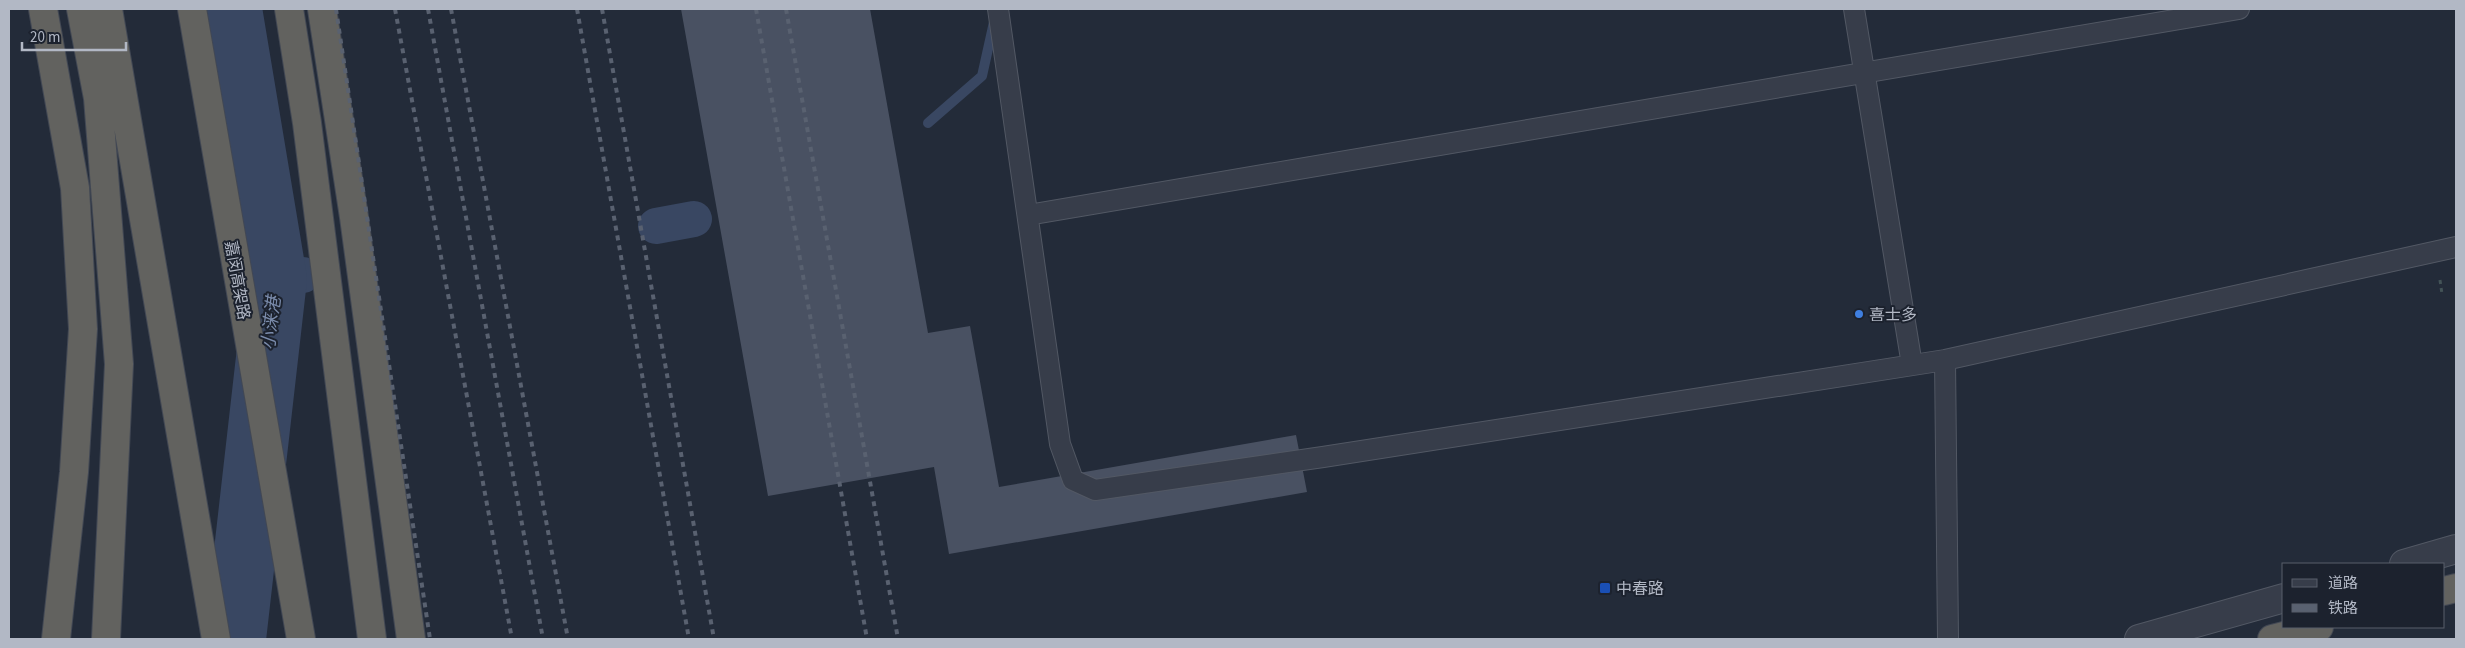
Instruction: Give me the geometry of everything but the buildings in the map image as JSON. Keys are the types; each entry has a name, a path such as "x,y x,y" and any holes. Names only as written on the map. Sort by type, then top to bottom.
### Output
{"highway":[{"path":"43,9 75,188 84,329 74,472 56,639"},
{"path":"81,9 98,98 119,364 106,639"},
{"path":"108,9 216,639"},
{"name":"嘉闵高架路","path":"192,9 301,639"},
{"path":"288,9 307,123 372,639"},
{"path":"322,9 354,217 411,639"},
{"path":"2272,639 2314,628"}],"street":[{"path":"2407,563 2456,549"},
{"path":"2139,639 2282,599"}],"lane":[{"path":"998,9 1060,444 1073,480 1095,490 1333,456 1945,360 2456,247"},
{"path":"1854,9 1912,365"},
{"path":"1028,216 2239,9"},
{"path":"1945,360 1948,639"}],"waterway":[{"name":"小涞港","path":"231,9 276,279 235,639"},
{"path":"928,123 982,76 994,22"},
{"path":"656,226 694,219"},
{"path":"276,279 303,275"}],"railway":[{"path":"336,9 430,639"},
{"path":"395,9 512,639"},
{"path":"428,9 543,639"},
{"path":"451,9 568,639"},
{"path":"577,9 689,639"},
{"path":"602,9 714,639"},
{"path":"756,9 867,639"},
{"path":"786,9 898,639"}],"place":[{"name":"喜士多","path":"1859,314"},
{"name":"中春路","path":"1605,588"}]}
